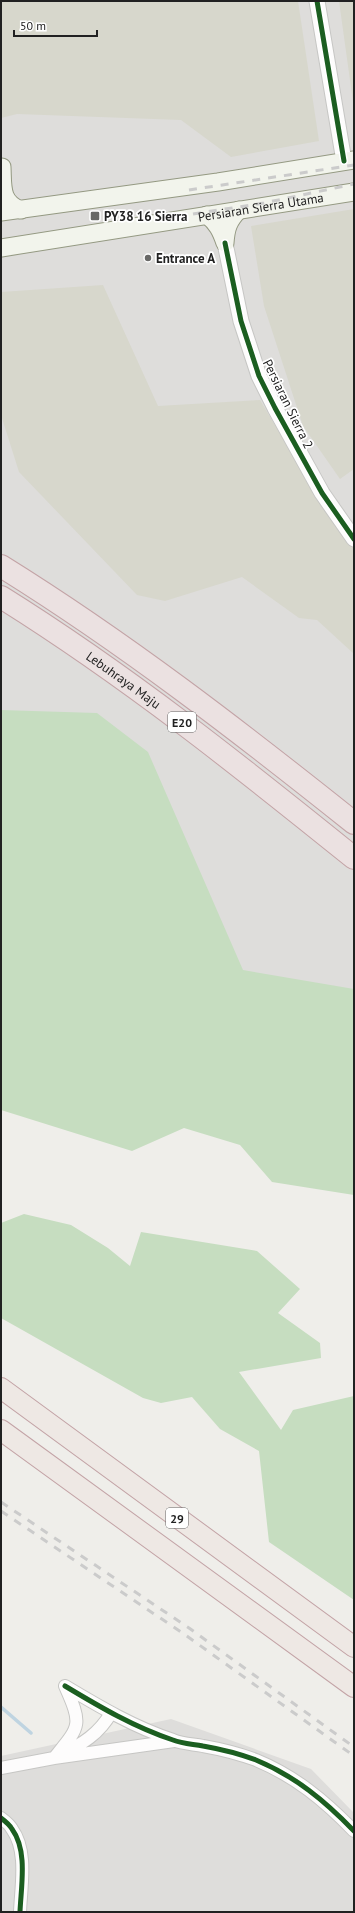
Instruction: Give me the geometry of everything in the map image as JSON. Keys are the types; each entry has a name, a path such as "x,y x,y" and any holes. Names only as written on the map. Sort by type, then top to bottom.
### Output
{"highway":[{"name":"Lebuhraya Maju","path":"1,566 63,605 143,660 246,738 354,823"},
{"name":"Lebuhraya Maju","path":"1,597 49,627 132,684 227,756 354,858"},
{"name":"29","path":"1,1388 354,1647"},
{"name":"29","path":"1,1430 354,1687"}],"main road":[{"path":"1,212 218,182 349,161"},
{"path":"1,170 2,167 3,190 7,199 12,206 21,210"},
{"name":"Persiaran Sierra Utama","path":"1,248 354,192"},
{"path":"225,243 226,228 230,219 239,210"},
{"path":"207,215 215,221 220,229 225,243"}],"street":[{"path":"317,1 349,161"},
{"name":"Persiaran Sierra 2","path":"225,243 241,321 259,376 322,493 354,539"},
{"path":"54,1758 75,1732 77,1721 75,1711 65,1686 111,1713 175,1741 203,1746 256,1760 301,1784 329,1805 354,1831"},
{"path":"54,1758 84,1743 96,1732 111,1713"},
{"path":"1,1768 54,1758 175,1741"},
{"path":"1,1818 12,1828 18,1838 21,1854 20,1912"}],"shaded area":[{"path":"1,1 354,1 354,1177 1,886"},
{"path":"1,1 298,1 319,141 231,157 181,120 17,114 1,118"},
{"path":"339,1 354,1 354,109"},
{"path":"354,209 354,469 340,479 303,426 264,306 251,226"},
{"path":"103,285 158,406 260,400 335,526 354,547 354,654 317,620 299,618 242,577 165,601 137,595 19,472 1,415 1,292"},
{"path":"171,1719 311,1769 354,1813 354,1912 1,1912 1,1756"}],"green space":[{"path":"1,710 97,713 148,752 243,970 354,989 354,1195 272,1182 240,1145 184,1128 132,1151 1,1110"},
{"path":"24,1214 71,1225 108,1248 130,1266 141,1232 257,1251 300,1289 278,1313 320,1343 321,1358 239,1372 281,1430 293,1410 354,1396 354,1600 269,1542 259,1451 220,1429 192,1397 161,1403 143,1398 1,1318 1,1223"}],"waterway":[{"path":"1,1707 31,1733"}],"railway":[{"path":"189,190 354,165"},
{"path":"193,214 264,203 354,184"},
{"path":"1,1502 189,1628 354,1747"},
{"path":"1,1511 184,1634 354,1756"}],"cycle path":[{"path":"317,1 344,161"},
{"path":"225,243 241,321 259,376 322,493 354,539"},
{"path":"65,1686 118,1716 159,1735 180,1742 210,1747 237,1754 270,1766 309,1790 354,1831"},
{"path":"1,1818 11,1828 17,1838 20,1848 22,1858 20,1912"}],"place":[{"name":"PY38 16 Sierra","path":"95,216"},
{"name":"Entrance A","path":"148,258"}]}
